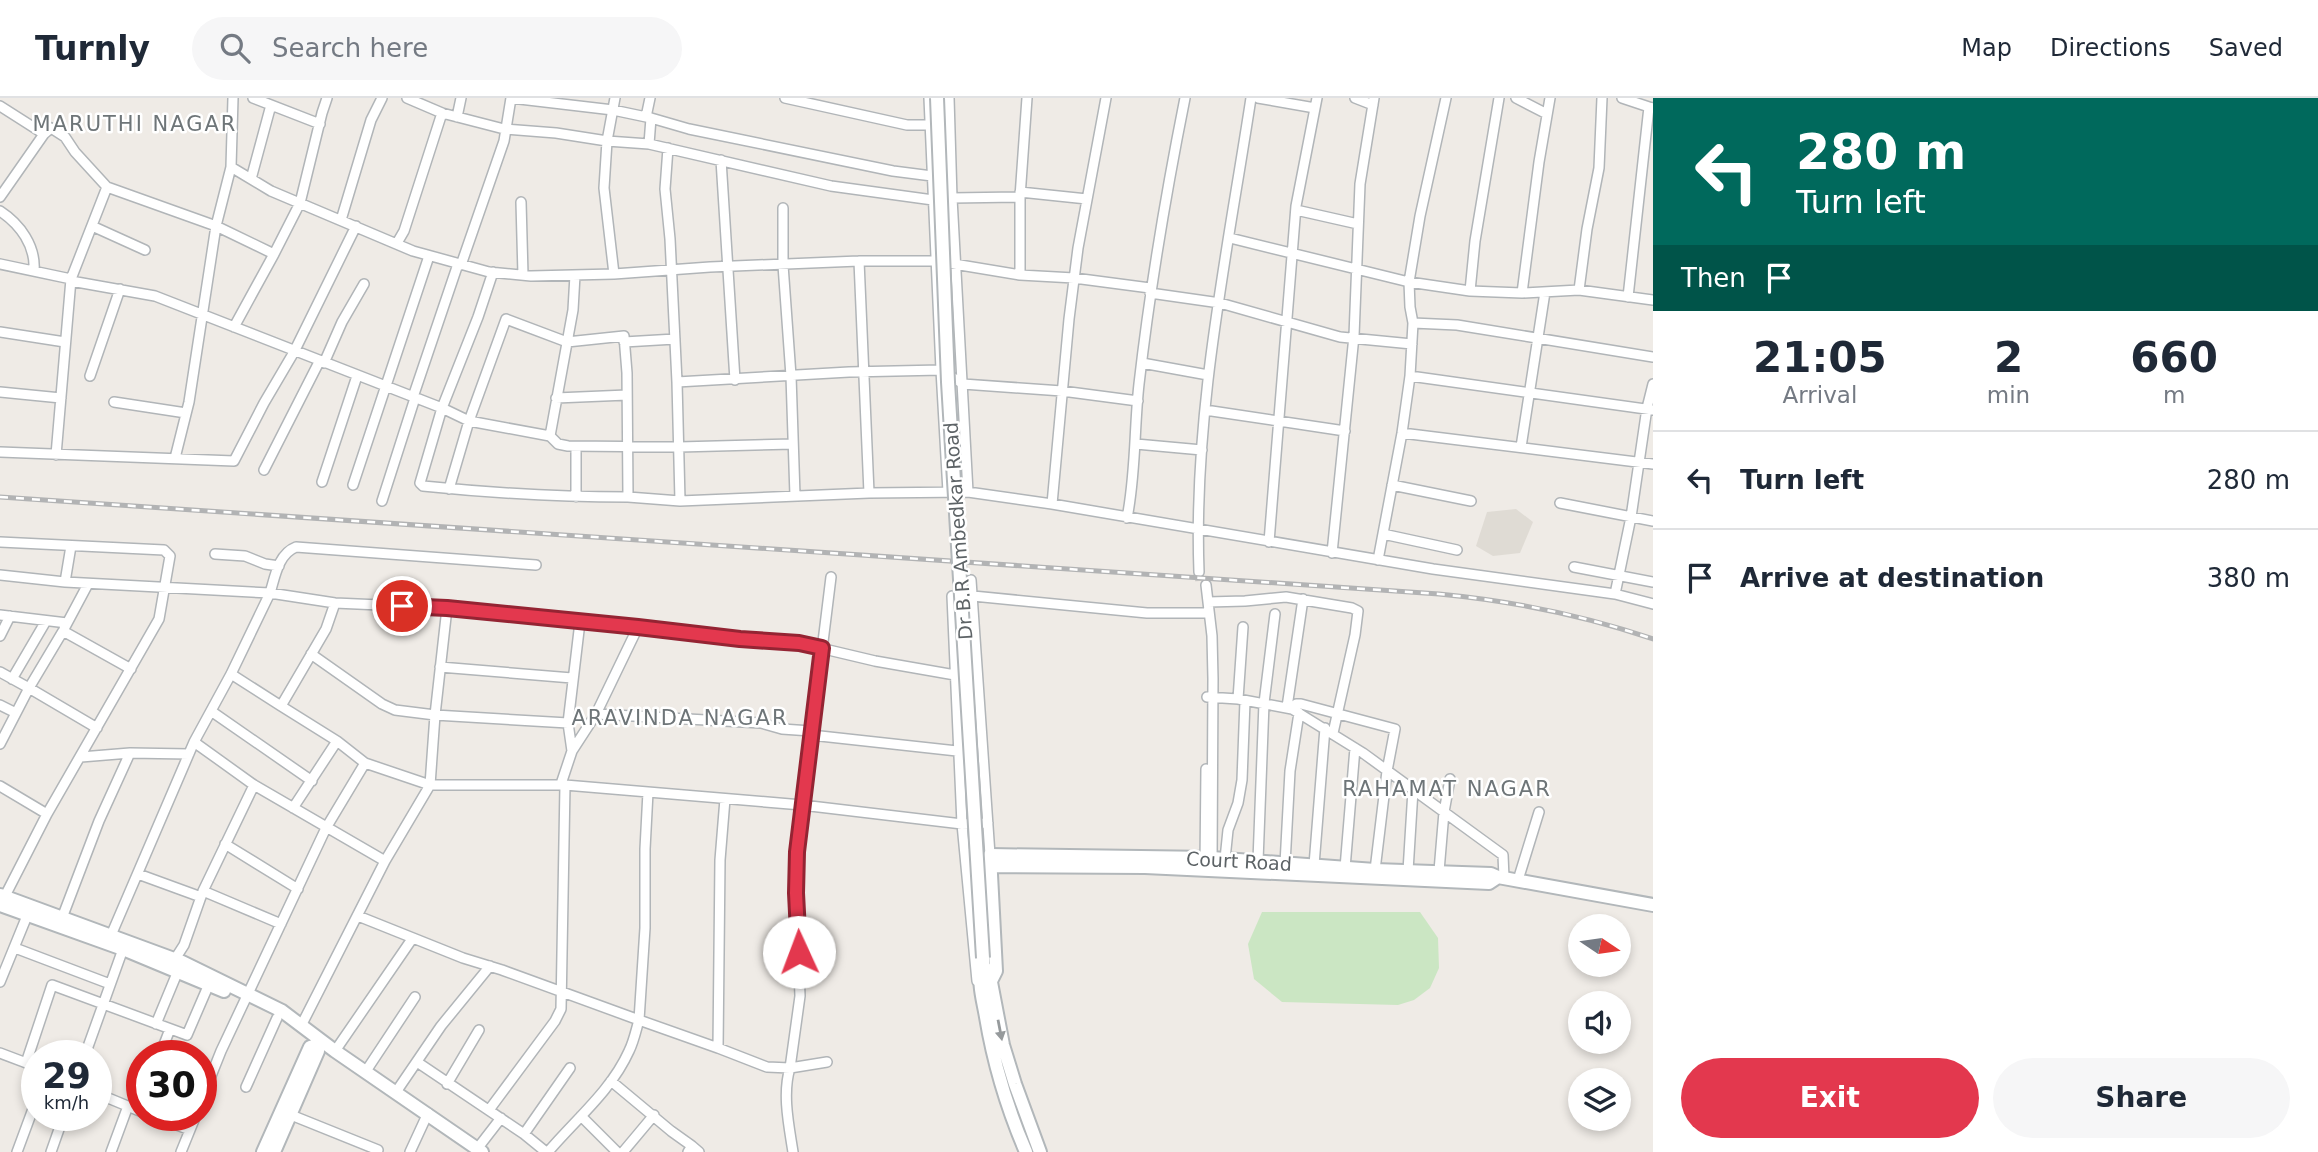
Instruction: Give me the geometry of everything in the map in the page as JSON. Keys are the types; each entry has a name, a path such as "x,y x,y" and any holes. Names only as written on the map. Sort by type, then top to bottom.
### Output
{"street":[{"path":"175,458 187,413 216,226 231,167 233,98"},
{"path":"253,98 320,124"},
{"path":"234,327 300,203 327,98"},
{"path":"341,220 371,120 382,98"},
{"path":"407,98 424,102 442,113 507,130 649,144 831,186 933,200"},
{"path":"457,117 461,98"},
{"path":"382,501 414,398 507,130 512,98 613,110 689,129 893,171 932,176"},
{"path":"614,274 604,188 607,141 615,98"},
{"path":"649,144 650,98"},
{"path":"785,98 908,125 930,125"},
{"path":"929,98 948,492"},
{"name":"Dr B.R Ambedkar Road","path":"937,98 948,382 983,961 980,975 985,982 1018,1095 1040,1152"},
{"path":"949,98 968,492"},
{"path":"1020,275 1020,195 1027,98"},
{"path":"1052,504 1074,278 1106,98"},
{"path":"1127,518 1135,471 1138,401 1150,291 1185,98"},
{"path":"1202,572 1203,556 1199,548 1199,530 1208,375 1251,98"},
{"path":"1258,98 1316,103 1296,210 1269,542"},
{"path":"1332,553 1354,339 1360,184 1374,102 1355,98"},
{"path":"1378,560 1410,376 1413,323 1409,282 1420,216 1446,98"},
{"path":"1470,291 1475,242 1499,98"},
{"path":"1516,98 1547,114"},
{"path":"1522,293 1550,98"},
{"path":"1579,290 1599,168 1602,98"},
{"path":"1622,98 1651,107 1648,160 1628,297"},
{"path":"251,179 271,105"},
{"path":"0,106 44,134"},
{"path":"397,243 404,231 442,113"},
{"path":"0,197 51,128 65,137 107,187 216,226 274,254"},
{"path":"668,148 665,188 672,270 680,501"},
{"path":"721,160 735,380"},
{"path":"231,167 300,203 413,251 493,272 575,275 859,261 936,261 1020,275 1074,278 1220,303 1354,339 1412,344"},
{"path":"56,454 71,280 107,187"},
{"path":"952,198 1020,195 1087,199"},
{"path":"521,202 523,275"},
{"path":"783,208 783,265 791,376 795,496"},
{"path":"1296,210 1358,224"},
{"path":"0,211 14,220 21,229 34,258 34,271"},
{"path":"92,226 145,250"},
{"path":"0,452 234,461 294,352 356,226"},
{"path":"1230,238 1409,282 1470,291 1522,293 1579,290 1653,300"},
{"path":"353,485 429,256"},
{"path":"859,261 869,493"},
{"path":"0,264 147,293 442,408 469,421 550,436 558,444 576,447 793,444"},
{"path":"493,272 442,408 420,483 423,486 680,501 968,492 1332,553 1615,594 1653,604"},
{"path":"550,436 573,310 575,275"},
{"path":"264,470 341,322 364,284"},
{"path":"90,376 120,289"},
{"path":"1521,447 1545,292"},
{"path":"449,489 469,421 506,319 566,342 624,336 628,497"},
{"path":"1413,323 1457,325 1653,357"},
{"path":"0,332 65,342"},
{"path":"624,342 675,339"},
{"path":"1142,363 1208,375"},
{"path":"677,382 941,370 963,384 1062,391 1138,401"},
{"path":"322,482 357,376"},
{"path":"1410,376 1650,409"},
{"path":"1615,594 1653,384"},
{"path":"0,392 61,398"},
{"path":"556,398 627,396"},
{"path":"114,402 187,413"},
{"path":"1205,410 1345,431"},
{"path":"1402,433 1653,464"},
{"path":"1136,444 1202,450"},
{"path":"576,447 576,497"},
{"path":"1392,485 1471,501"},
{"path":"1560,503 1653,521"},
{"path":"1383,534 1457,550"},
{"path":"0,542 166,551 170,559 159,619 47,814 2,899 179,964 247,997 277,1018 298,1024"},
{"path":"65,582 71,546"},
{"path":"109,939 194,742 232,674 288,551 299,547 536,565"},
{"path":"215,554 245,556 279,566"},
{"path":"1574,567 1653,582"},
{"path":"0,575 88,584 270,593 335,603 447,608 638,627 699,636 799,643 875,661 956,675"},
{"path":"793,1152 787,1078 800,996 797,852 831,577"},
{"path":"971,580 972,596 988,823 991,860 996,971 985,982 976,981 961,824 952,596 972,596 1147,613 1204,613"},
{"path":"0,744 88,584"},
{"path":"1210,698 1212,636 1203,585 1210,698 1212,863"},
{"path":"1208,602 1286,597 1358,611 1356,635 1337,713 1329,730 1314,865"},
{"path":"1285,864 1293,709 1303,599"},
{"path":"281,706 326,629 335,603"},
{"path":"298,1024 385,861 430,785 447,608"},
{"path":"1258,862 1264,703 1275,614"},
{"path":"0,636 5,616 46,621 65,627 131,669"},
{"path":"12,679 46,621"},
{"path":"572,751 568,723 580,622"},
{"path":"489,1110 561,1009 563,785 572,751 596,714 638,627"},
{"path":"1212,863 1228,830 1241,792 1244,627"},
{"path":"311,654 395,710 568,723"},
{"path":"440,667 572,678"},
{"path":"0,672 97,728"},
{"path":"232,674 337,741 365,763 430,785 563,785 802,805 961,824 988,823"},
{"path":"1210,698 1242,700 1293,709 1329,730 1503,855 1501,878"},
{"path":"1293,709 1296,704 1301,704 1395,729 1375,870"},
{"path":"0,705 16,713"},
{"path":"211,711 312,781"},
{"path":"596,714 761,723 782,729 957,751"},
{"path":"293,808 337,741"},
{"path":"194,742 254,785 385,861"},
{"path":"1345,868 1355,748"},
{"path":"81,757 130,753 189,754"},
{"path":"62,918 99,821 130,753"},
{"path":"217,1061 326,828 365,763"},
{"path":"1440,872 1444,812 1450,779"},
{"path":"156,1024 202,894 254,785"},
{"path":"0,786 47,814"},
{"path":"1408,871 1413,790"},
{"path":"417,1062 547,1152 611,1082 629,1051 639,1020 645,928 648,792"},
{"path":"718,1048 720,860 725,799"},
{"path":"1518,880 1539,812"},
{"path":"225,844 298,889"},
{"name":"Court Road","path":"991,860 1258,862 1491,874 1653,905"},
{"name":"Court Road","path":"1212,863 1489,883 1501,878"},
{"path":"138,874 202,894 281,924"},
{"path":"30,911 62,918 123,948 179,964 208,984 282,1011 319,1042 428,1113 473,1149 501,1118"},
{"path":"0,982 3,965 15,948 30,911"},
{"path":"358,916 412,939 767,1067 790,1068 827,1062"},
{"path":"335,1051 412,939"},
{"path":"15,948 110,984"},
{"path":"90,1040 123,948"},
{"path":"396,1092 441,1026 490,966"},
{"name":"Dr B.R Ambedkar Road","path":"985,982 991,1050 1000,1084 1026,1152"},
{"path":"34,1040 52,985 188,1034 208,984"},
{"path":"366,1071 415,997"},
{"path":"246,1087 277,1018"},
{"path":"166,1040 170,1029"},
{"path":"447,1083 479,1030"},
{"path":"275,1152 318,1051 319,1042"},
{"path":"263,1152 310,1047 319,1042"},
{"path":"0,1053 21,1061"},
{"path":"524,1134 570,1068"},
{"path":"611,1082 693,1150"},
{"path":"111,1152 126,1111"},
{"path":"410,1152 428,1113"},
{"path":"291,1115 377,1150"},
{"path":"623,1152 654,1115"},
{"path":"581,1116 617,1152"},
{"path":"17,1152 25,1131"},
{"path":"51,1152 58,1131"},
{"path":"181,1152 190,1131"}],"shaded area":[{"path":"1516,509 1533,522 1520,553 1493,556 1476,546 1487,512"}],"green space":[{"path":"1262,912 1420,912 1438,938 1439,968 1430,988 1414,1000 1398,1005 1282,1002 1254,979 1248,944"}],"tunnel":[{"path":"1199,572 1200,585"}],"railway":[{"path":"0,497 1439,594 1547,610 1653,639"}],"district":[{"name":"MARUTHI NAGAR","path":"135,124"},
{"name":"ARAVINDA NAGAR","path":"680,718"},
{"name":"RAHAMAT NAGAR","path":"1447,789"}],"route":[{"path":"402,606 447,608 686,634 799,643 822,648 797,852 799,952"}]}
